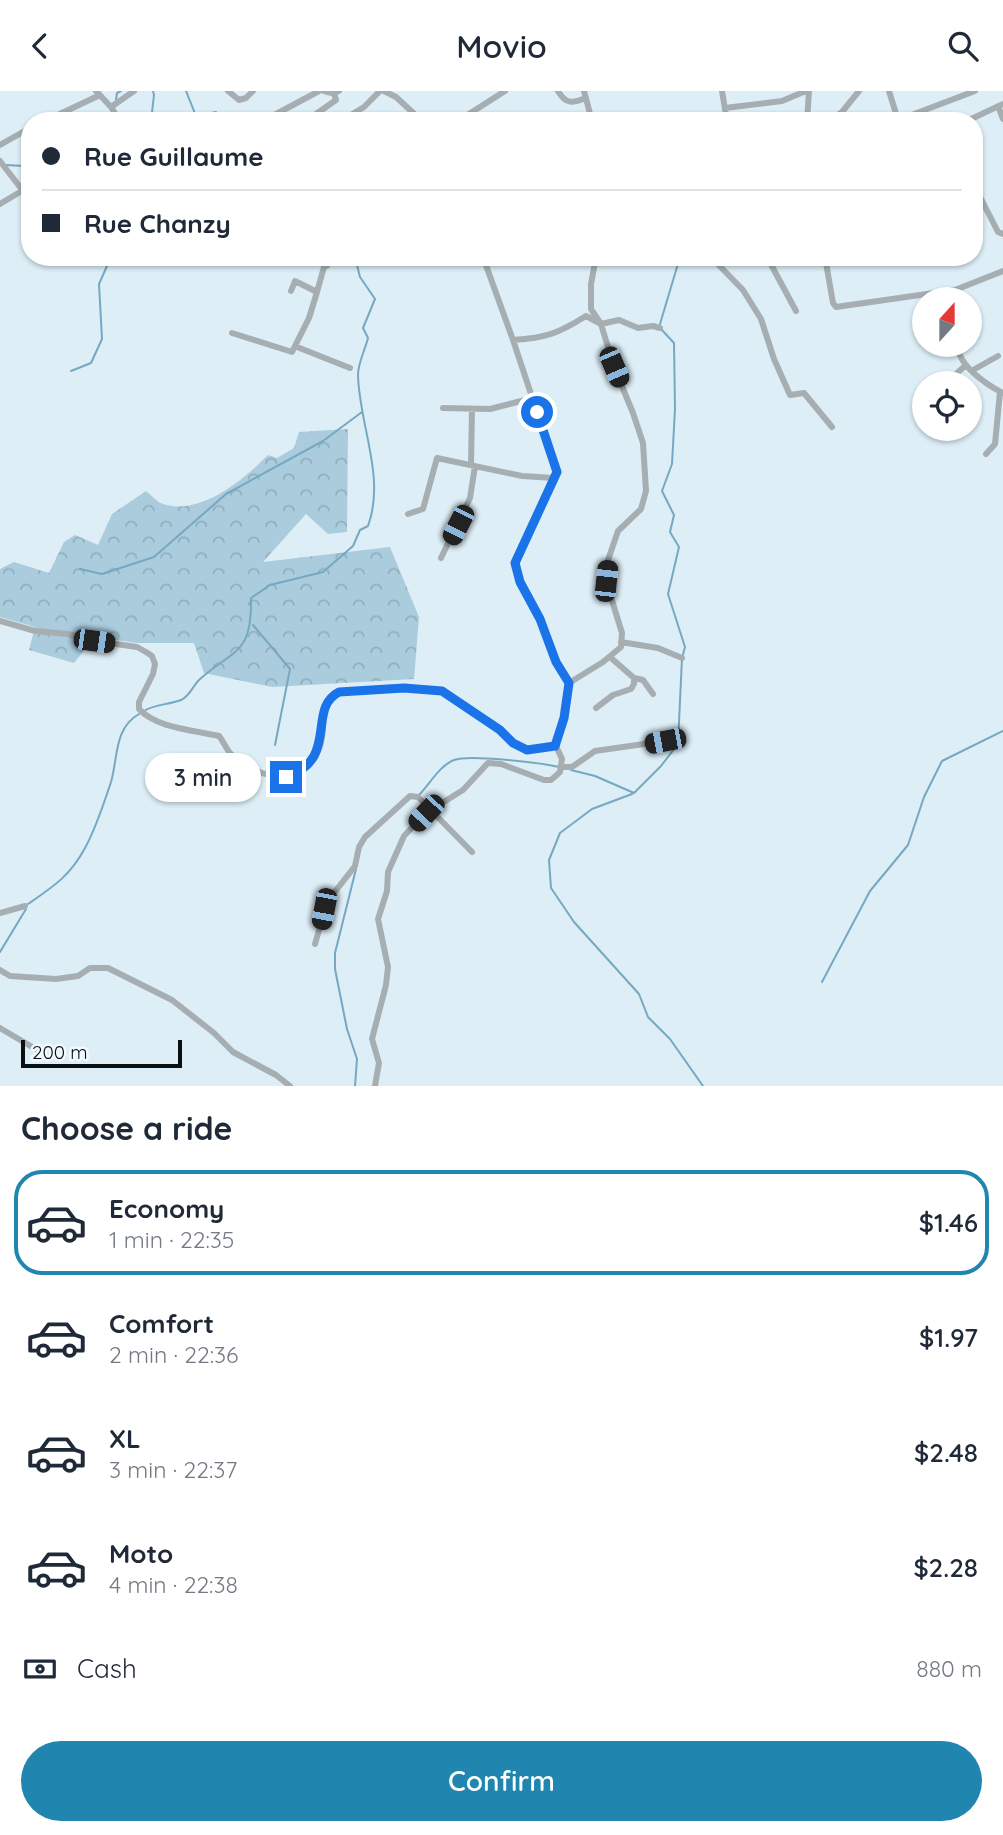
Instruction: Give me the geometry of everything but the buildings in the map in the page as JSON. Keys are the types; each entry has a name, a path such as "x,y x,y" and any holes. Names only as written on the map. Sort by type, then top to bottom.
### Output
{"street":[{"path":"111,107 134,91"},
{"path":"228,91 239,100 246,98 253,91"},
{"path":"280,112 319,91"},
{"path":"319,112 336,100 336,92 324,91"},
{"path":"356,112 382,91 396,97 412,112"},
{"path":"472,112 505,91"},
{"path":"558,91 565,101 571,103 585,95 590,112"},
{"path":"722,91 726,112"},
{"path":"725,108 782,101 807,91 807,112"},
{"path":"842,112 859,91"},
{"path":"889,91 895,112"},
{"path":"917,112 975,91"},
{"path":"62,112 98,93 114,112"},
{"path":"983,113 1000,105 1003,119"},
{"path":"0,145 21,133"},
{"path":"0,161 21,183"},
{"path":"0,204 21,191"},
{"path":"983,203 998,232 1003,234"},
{"path":"232,333 290,353 297,347 324,267 327,266"},
{"path":"375,1086 379,1063 372,1039 388,967 378,919 387,891 388,871 404,836 431,810 463,790 488,763 502,764 544,780 551,779 560,772 561,767 562,759 555,746 564,718 569,683 556,662 540,619 520,582 515,563 556,475 533,398 486,266"},
{"path":"569,683 621,647 622,633 606,581 608,561 618,531 642,509 646,491 643,443 634,413 614,367 601,324 591,309 594,266"},
{"path":"720,266 743,290 761,319 774,359 790,395 804,393 832,427"},
{"path":"772,266 796,311"},
{"path":"826,266 836,307 912,296"},
{"path":"963,287 1003,271"},
{"path":"291,291 295,281 317,292"},
{"path":"513,340 543,338 586,316 601,324 619,320 638,328 660,328"},
{"path":"297,347 350,368"},
{"path":"973,370 998,356"},
{"path":"961,357 966,365 1001,392 995,444 986,454"},
{"path":"959,371 966,365"},
{"path":"443,408 490,409 533,398"},
{"path":"441,558 470,498 473,466 472,409"},
{"path":"408,514 423,509 437,458 522,477 556,475"},
{"path":"0,621 35,631 68,634 137,647 146,652 152,656 155,664 139,702 139,709 146,716 161,724 219,736 230,753 250,768 276,777 297,773 310,762 320,746 325,707 331,696 339,692 404,688 442,691 500,730 513,743 527,750 555,746"},
{"path":"621,642 658,648 682,658"},
{"path":"610,657 634,678 643,680 653,694"},
{"path":"596,708 613,695 631,689 634,678"},
{"path":"561,767 572,767 595,751 665,741"},
{"path":"314,944 327,902 355,866 359,847 365,837 410,796 418,797 472,852"},
{"path":"0,913 25,906"},
{"path":"0,970 10,976 56,979 78,975 90,968 108,968 172,1000 214,1033 233,1052 276,1075 290,1086"},
{"path":"0,1028 44,1054"}],"green space":[{"path":"348,429 347,532 328,534 306,514 263,562 390,547 419,617 414,679 272,687 204,673 194,643 137,643 95,637 74,663 29,650 35,627 0,617 0,569 14,562 49,573 64,542 75,535 98,545 112,514 146,491 163,504 192,505 234,485 268,455 277,458 294,448 299,432"}],"waterway":[{"path":"116,100 117,93 121,91"},
{"path":"152,112 153,91"},
{"path":"186,91 194,112"},
{"path":"5,165 21,166"},
{"path":"71,371 91,363 102,339 99,284 107,266"},
{"path":"144,711 184,699 199,680 238,649 248,631 251,598 270,585 323,572 353,546 360,530 368,526 373,507 373,470 358,375 368,338 363,328 375,299 360,277 357,266"},
{"path":"660,324 677,266"},
{"path":"571,770 595,776 634,793 678,744 682,658 685,647 668,594 679,547 670,532 674,515 662,491 672,464 674,343 661,329"},
{"path":"80,569 102,574 154,557 226,494 323,441 362,412"},
{"path":"253,625 290,669 275,745"},
{"path":"28,904 54,886 85,848 111,782 121,735 125,727 139,714"},
{"path":"822,982 870,891 908,845 924,797 942,761 1003,731"},
{"path":"419,795 439,771 454,760 462,758 522,761 559,767"},
{"path":"632,794 592,809 560,833 549,860 551,888 574,922 639,994 648,1017 670,1039 703,1086"},
{"path":"355,1086 357,1059 347,1029 335,969 335,953 356,869"},
{"path":"0,952 26,909"}],"route":[{"path":"286,777 297,773 310,762 320,746 325,707 331,696 339,692 404,688 442,691 500,730 513,743 527,750 555,746 564,718 569,683 556,662 540,619 520,582 515,563 557,472 537,412"}]}
